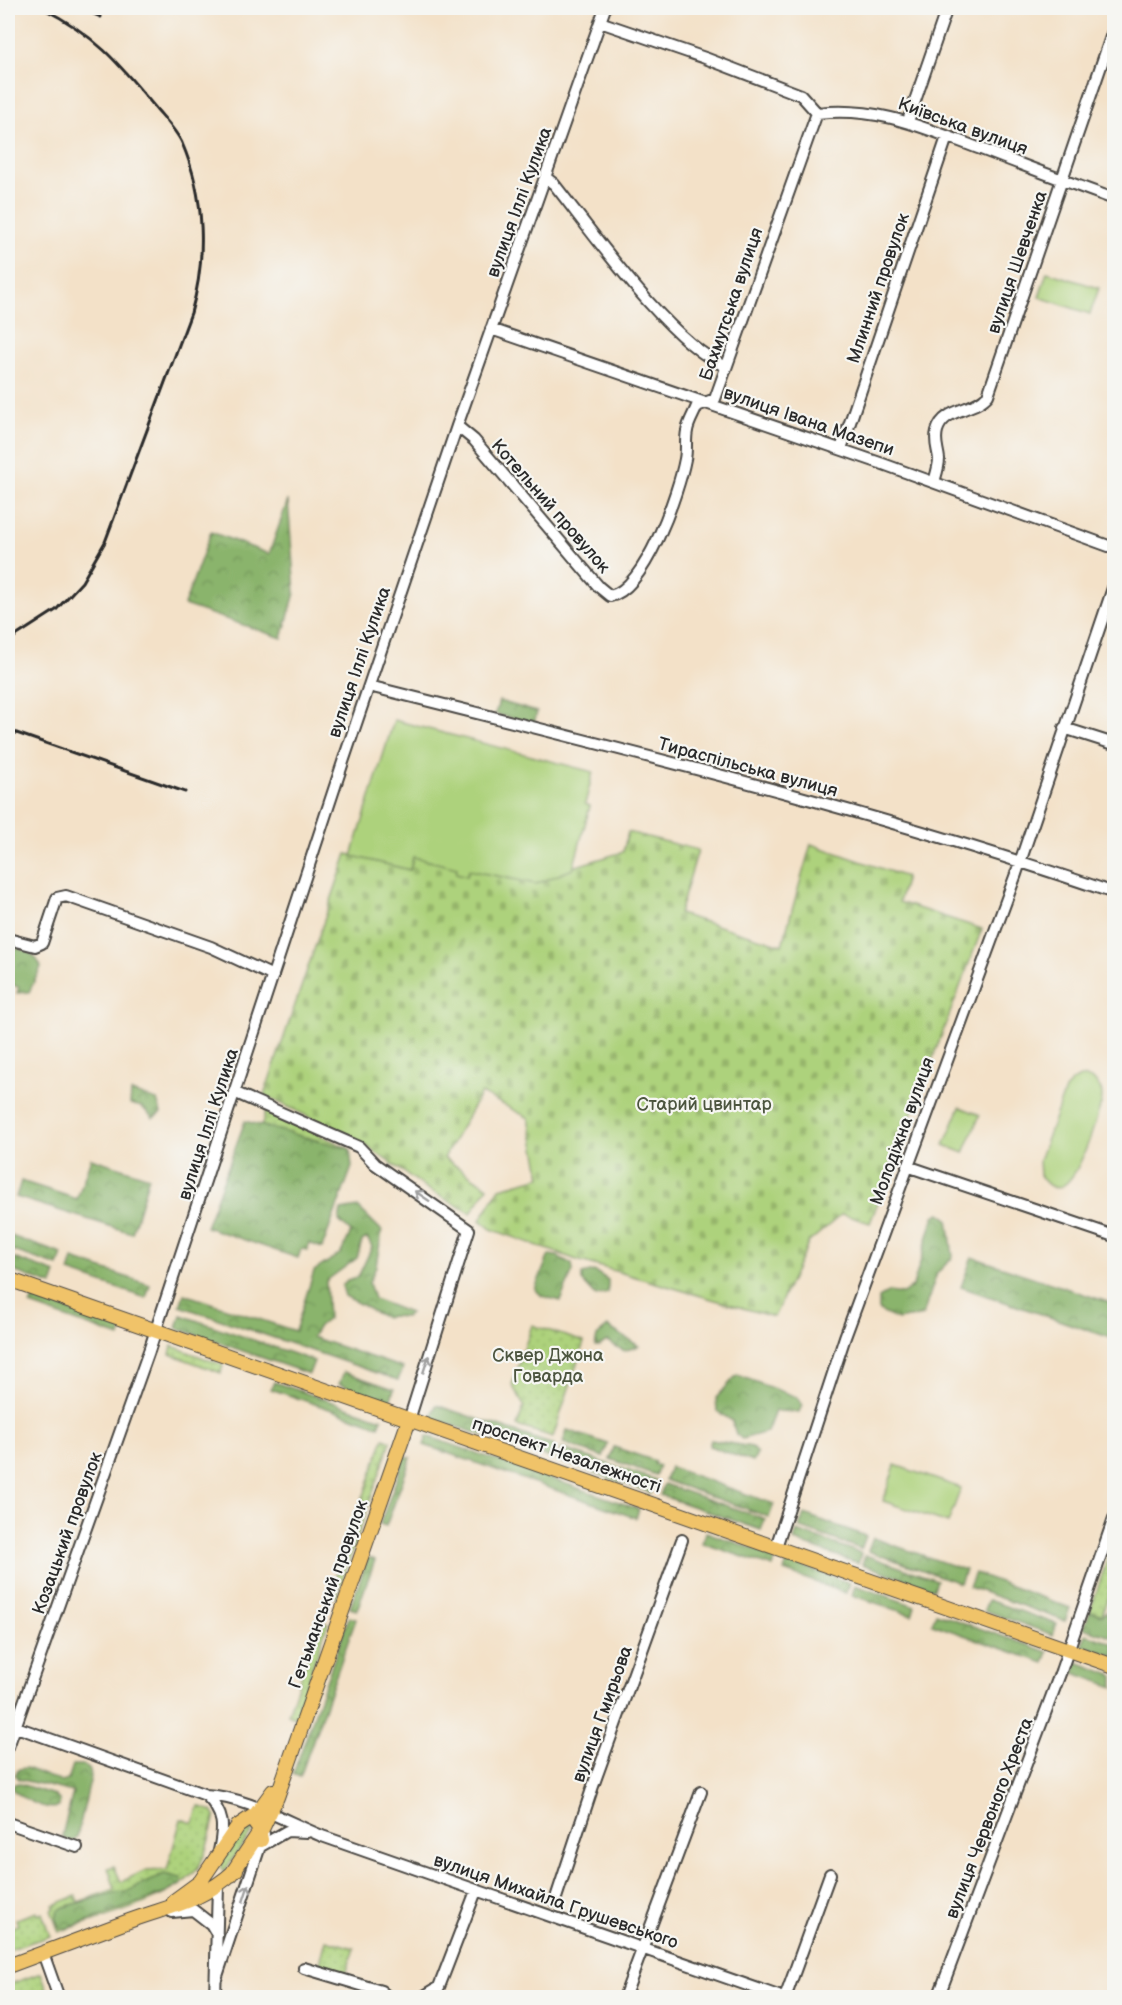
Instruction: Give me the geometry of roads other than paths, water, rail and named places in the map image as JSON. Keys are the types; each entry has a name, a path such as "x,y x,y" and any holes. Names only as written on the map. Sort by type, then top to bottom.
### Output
{"main road":[{"name":"проспект Незалежності","path":"8,1279 1114,1666"},
{"name":"Гетьманський провулок","path":"264,1808 281,1781 408,1420"},
{"path":"143,1917 187,1894 260,1839 264,1808"},
{"path":"8,1966 143,1917 186,1904 218,1885 238,1826 264,1808"}],"street":[{"name":"вулиця Іллі Кулика","path":"156,1330 457,426 605,8"},
{"path":"908,121 947,8"},
{"path":"600,22 705,58 801,96 817,113"},
{"name":"вулиця Шевченка","path":"934,482 939,458 935,441 937,431 946,416 982,402 988,395 1114,28"},
{"name":"Київська вулиця","path":"817,113 844,110 871,112 908,121 1114,199"},
{"name":"Бахмутська вулиця","path":"624,590 638,576 656,546 686,459 687,430 697,406 715,399 817,113"},
{"name":"Млинний провулок","path":"841,449 947,137"},
{"path":"545,177 554,184 669,324 713,361 725,366"},
{"name":"вулиця Івана Мазепи","path":"491,329 841,449 1114,548"},
{"name":"Котельний провулок","path":"457,426 474,440 599,587 610,596 624,590"},
{"name":"Молодіжна вулиця","path":"776,1547 840,1352 1020,861 1114,585"},
{"name":"Тираспільська вулиця","path":"369,686 832,806 1020,861 1114,893"},
{"path":"1064,728 1114,744"},
{"path":"8,939 35,946 42,943 57,898 66,896 211,947 273,976"},
{"path":"236,1093 359,1147 375,1164 469,1230 408,1420"},
{"path":"907,1166 1114,1236"},
{"name":"Козацький провулок","path":"8,1747 11,1726 156,1330"},
{"name":"вулиця Червоного Хреста","path":"939,1998 1069,1650 1114,1518"},
{"name":"вулиця Гмирьова","path":"555,1901 682,1540"},
{"path":"11,1726 206,1796 280,1810 287,1819"},
{"path":"624,1998 701,1792"},
{"path":"206,1796 223,1818 222,1868"},
{"path":"264,1808 300,1828"},
{"name":"вулиця Михайла Грушевського","path":"264,1808 300,1828 784,1998"},
{"path":"8,1823 76,1847"},
{"path":"216,1979 231,1940 260,1839 300,1828"},
{"path":"784,1998 830,1874"},
{"path":"215,1998 218,1885"},
{"path":"421,1998 439,1987 476,1891"},
{"path":"143,1917 154,1918 180,1910 193,1910 211,1924 218,1937"},
{"path":"44,1953 59,1998"},
{"path":"304,1968 381,1991 389,1998"}],"railway":[{"path":"8,641 56,610 82,582 105,542 191,313 200,271 199,206 190,163 176,133 129,76 104,50 76,28 42,8"},
{"path":"80,8 101,17"},
{"path":"8,730 185,792"}],"park label":[{"name":"Старий цвинтар","path":"704,1104"},
{"name":"Сквер Джона Говарда","path":"548,1365"}]}
